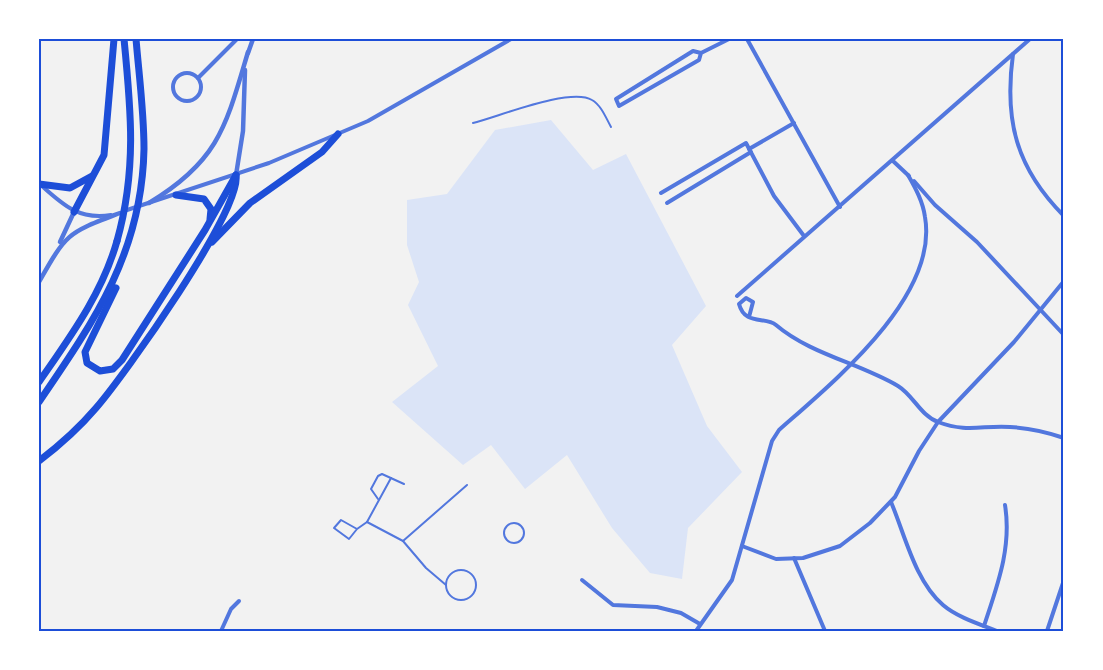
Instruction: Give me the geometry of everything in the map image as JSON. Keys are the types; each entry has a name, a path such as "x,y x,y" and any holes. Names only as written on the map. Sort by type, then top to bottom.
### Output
{"highway":[{"path":"74,212 98,170 105,150 114,39"},
{"path":"39,382 90,304 108,269 117,241 129,183 132,124 124,39"},
{"path":"136,39 144,135 141,180 131,236 114,295 85,352 87,363 100,371 110,370 120,362 205,231 236,174"},
{"path":"199,258 243,209 322,152 338,134"},
{"path":"39,184 70,188 84,183 98,170"},
{"path":"39,460 75,431 103,400 199,258 237,185 236,174"},
{"path":"176,195 199,197 208,203 211,216 205,231"},
{"path":"39,402 93,322 121,268"}],"street":[{"path":"198,78 237,39"},
{"path":"149,203 189,175 216,144 227,122 253,39"},
{"path":"56,251 74,232 120,213 236,174 338,134 404,102 511,39"},
{"path":"701,53 699,60 619,106 616,99 693,51 701,53 729,39"},
{"path":"747,39 840,207"},
{"path":"737,296 1028,40"},
{"path":"236,174 243,131 248,52"},
{"path":"1013,54 1009,94 1011,121 1018,150 1032,179 1064,216"},
{"path":"188,74 198,78 201,88 197,97 187,101 177,96 173,87 177,78 188,74"},
{"path":"667,203 794,123"},
{"path":"662,193 746,143 774,196 804,236"},
{"path":"893,161 935,205 977,242 1038,311 1064,335"},
{"path":"696,631 730,585 772,441 779,430 874,342 890,323 908,290 922,253 926,219 921,198 908,175"},
{"path":"39,184 74,212 94,217 120,213"},
{"path":"39,282 74,212"},
{"path":"742,545 776,559 815,555 840,546 870,524 891,502 938,422 1014,342 1064,281"},
{"path":"749,317 753,302 746,298 739,304 749,317 757,321 774,323 787,336 853,363 901,388 938,422 974,430 1009,427 1045,431 1064,438"},
{"path":"891,502 920,572 935,597 944,607 997,631"},
{"path":"984,626 1004,563 1008,525 1005,505"},
{"path":"794,558 825,631"},
{"path":"582,580 613,605 646,605 681,613 700,624"},
{"path":"1047,631 1064,580"},
{"path":"221,631 231,609 239,601"}],"lane":[{"path":"473,123 517,109 581,96 594,100 611,127"},
{"path":"378,499 371,489 378,476 382,474 404,484"},
{"path":"357,529 341,520 334,528 349,539 367,522 391,478"},
{"path":"403,541 467,485"},
{"path":"367,522 403,541 426,568 446,585 452,597 462,600 471,596 475,583 471,574 462,570 453,572 446,585"},
{"path":"512,522 522,525 525,531 521,541 515,543 508,541 504,536 506,526 512,522"}],"shaded area":[{"path":"551,120 593,170 626,154 706,306 672,345 707,426 742,472 688,528 682,579 650,573 612,528 567,455 525,489 491,445 463,465 392,402 438,366 408,305 419,282 407,245 407,200 447,194 495,130"}]}
